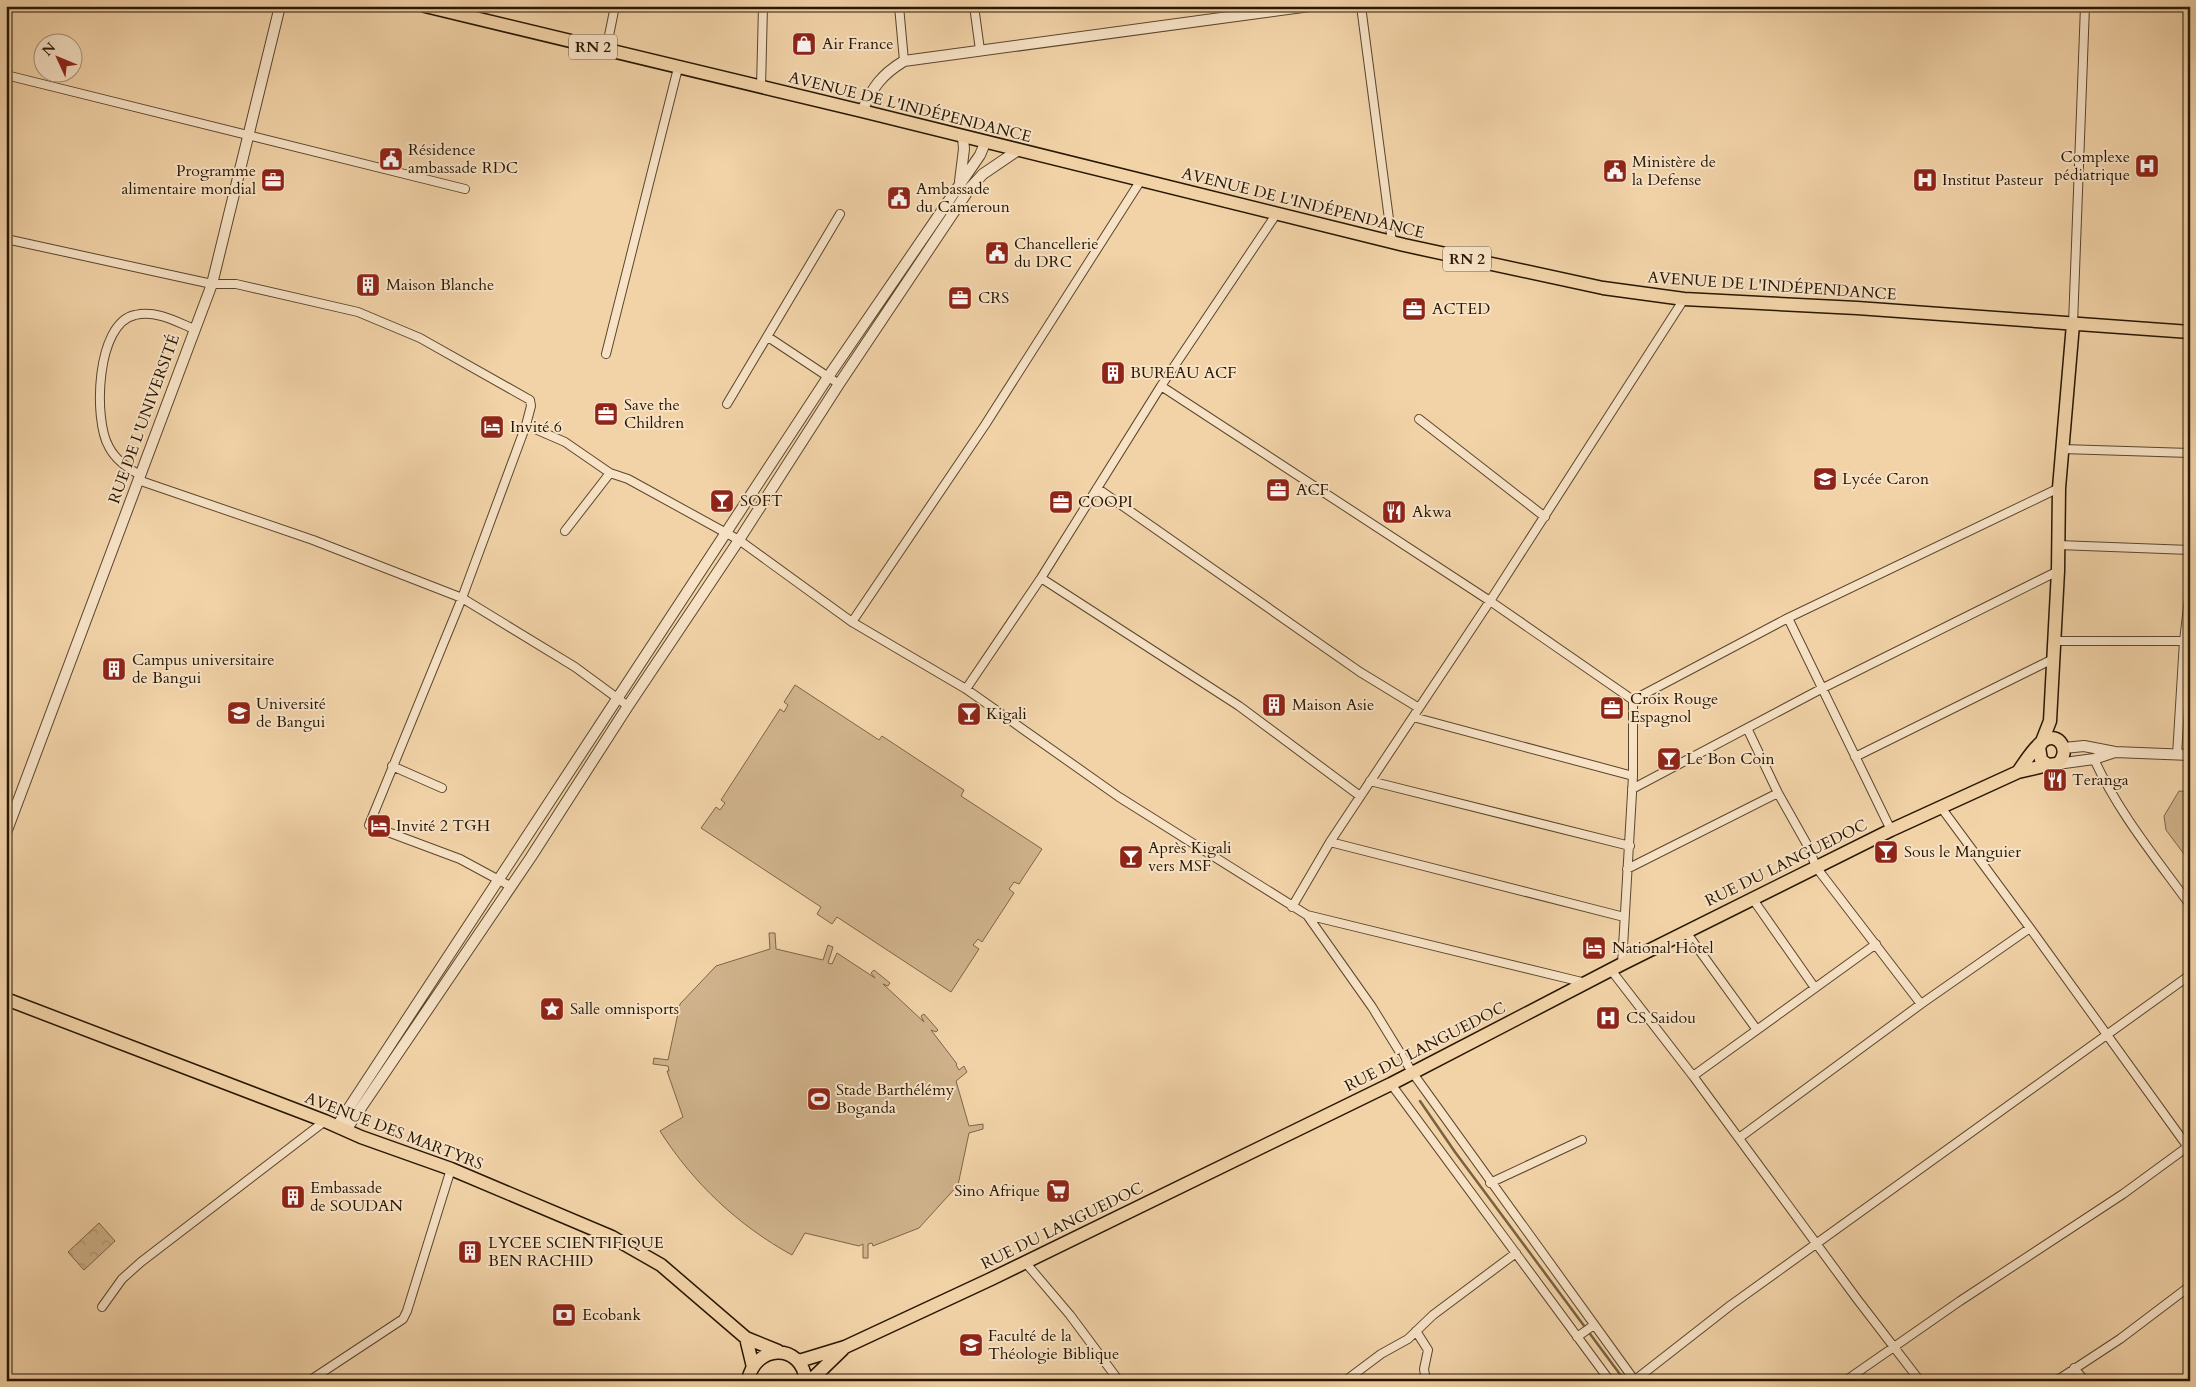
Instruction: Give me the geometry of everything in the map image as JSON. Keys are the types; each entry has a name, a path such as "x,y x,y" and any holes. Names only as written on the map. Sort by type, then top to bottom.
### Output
{"main road":[{"name":"AVENUE DE L'INDÉPENDANCE","path":"425,6 862,111 1017,151 1392,242 1603,288 1684,299 1857,308 2190,332"},
{"path":"2050,720 2062,745 2064,757 2053,764 2040,760 2038,751 2050,720 2058,571 2059,488 2073,324"},
{"path":"2018,772 2027,758 2040,745 2052,738 2062,745"},
{"name":"RUE DU LANGUEDOC","path":"799,1361 845,1347 1392,1084 1752,898 1940,806 2018,772 2053,764"},
{"name":"AVENUE DES MARTYRS","path":"6,998 451,1169 612,1238 661,1265 746,1338 778,1352 790,1355 799,1361"},
{"path":"746,1338 753,1367"},
{"name":"RUE DU LANGUEDOC","path":"808,1381 845,1347"},
{"path":"748,1381 753,1367 767,1354 778,1352"},
{"path":"799,1361 804,1368 808,1381"}],"street":[{"name":"RUE DE L'UNIVERSITÉ","path":"6,833 212,284 280,6"},
{"path":"606,50 616,6"},
{"path":"761,87 763,6"},
{"path":"899,6 904,61"},
{"path":"974,6 980,50"},
{"path":"862,111 879,81 888,71 904,61 1310,6"},
{"path":"1361,6 1392,242"},
{"path":"2073,324 2085,6"},
{"path":"606,354 678,68"},
{"path":"6,74 247,136 465,189"},
{"path":"959,185 964,149 963,137"},
{"path":"342,1128 499,880 828,377 976,162 985,143"},
{"path":"342,1128 510,886 739,540 839,384 970,188 990,168 1017,151"},
{"path":"852,622 984,425 1141,180"},
{"path":"966,689 1041,578 1161,386 1277,213"},
{"path":"727,404 753,357 768,337 840,214"},
{"path":"6,239 212,284 236,284 358,312 420,338 526,396 530,400 531,406 526,426 462,598 369,825 460,860 510,886"},
{"path":"1292,907 1330,842 1490,601 1684,299"},
{"path":"194,329 168,318 150,313 141,314 133,315 120,324 110,339 104,357 100,388 104,437 109,449 130,470 139,477 294,533 462,598 575,667 628,706"},
{"path":"768,337 839,384"},
{"path":"1161,386 1490,601 1633,700"},
{"path":"1419,419 1545,516"},
{"path":"526,426 565,442 610,473 628,479 739,540 852,622 966,689 1119,797 1292,907 1308,915 1586,983"},
{"path":"2062,450 2190,453"},
{"path":"565,531 610,473"},
{"path":"1097,488 1360,672 1419,708"},
{"path":"1633,700 1788,618 2059,488"},
{"path":"2058,545 2190,550"},
{"path":"1632,789 1822,689 2058,571"},
{"path":"1041,578 1239,706 1360,796"},
{"path":"2177,755 2190,589"},
{"path":"1788,618 1891,830"},
{"path":"2054,641 2187,641"},
{"path":"1855,757 2053,659"},
{"path":"1633,700 1634,776 1630,846 1624,917 1616,967 1816,1244 1920,1381"},
{"path":"1413,717 1634,776"},
{"path":"1746,728 1816,867 1921,1004"},
{"path":"2062,745 2084,746 2115,752 2190,756"},
{"path":"2053,764 2094,760 2115,752"},
{"path":"2094,760 2114,798 2190,905"},
{"path":"392,766 442,788"},
{"path":"1370,782 1630,846"},
{"path":"1627,870 1778,792"},
{"path":"1845,1381 1960,1301 2116,1199 2189,1147 1940,806"},
{"path":"1330,842 1624,917"},
{"path":"1752,898 1815,988"},
{"path":"1308,915 1372,1007 1412,1072 1490,1183 1635,1381 1731,1305 2190,975"},
{"path":"1739,1138 1921,1004 2030,928"},
{"path":"1686,932 1757,1030"},
{"path":"1693,1076 1876,944"},
{"path":"1392,1084 1610,1381"},
{"path":"102,1307 122,1279 141,1262 325,1120"},
{"path":"1490,1183 1582,1140"},
{"path":"309,1381 403,1319 408,1311 451,1169"},
{"path":"1345,1381 1381,1354 1408,1339 1454,1299 1516,1253"},
{"path":"1025,1262 1070,1315 1119,1381"},
{"path":"2056,1381 2120,1339 2190,1286"},
{"path":"1578,1337 1594,1325"},
{"path":"1416,1331 1428,1350 1424,1369 1426,1381"},
{"path":"2074,1368 2085,1381"}],"green space":[{"path":"795,685 879,740 882,736 964,790 961,796 1042,849 1019,884 1014,882 1009,889 1014,893 982,942 978,939 973,945 979,949 951,992 837,917 832,924 817,914 821,907 701,828 716,807 720,810 725,803 721,800 780,709 784,712 788,705 784,702"},
{"path":"2179,791 2190,792 2190,862 2166,830 2164,816"},
{"name":"Stade Barthélémy Boganda","path":"769,933 775,933 776,949 823,960 828,945 833,947 828,963 832,964 837,953 875,978 871,973 874,970 890,983 888,986 883,984 924,1022 921,1016 924,1014 938,1030 936,1032 931,1030 957,1064 959,1070 964,1066 967,1072 956,1081 969,1126 983,1124 983,1129 969,1133 958,1185 919,1228 873,1246 872,1243 868,1244 868,1258 863,1258 863,1244 859,1246 805,1233 792,1255 772,1243 718,1202 687,1168 660,1131 683,1117 667,1071 669,1071 668,1066 653,1064 654,1058 668,1060 680,1004 716,966 770,949"},
{"path":"99,1223 115,1241 84,1270 68,1252"}],"waterway":[{"path":"1420,1101 1455,1152 1625,1381"}],"place":[{"name":"Air France","path":"804,44"},
{"name":"Résidence ambassade RDC","path":"391,159"},
{"name":"Complexe pédiatrique","path":"2147,166"},
{"name":"Ministère de la Defense","path":"1615,171"},
{"name":"Programme alimentaire mondial","path":"273,180"},
{"name":"Institut Pasteur","path":"1925,180"},
{"name":"Ambassade du Cameroun","path":"899,198"},
{"name":"Chancellerie du DRC","path":"997,253"},
{"name":"Maison Blanche","path":"368,285"},
{"name":"CRS","path":"960,298"},
{"name":"ACTED","path":"1414,309"},
{"name":"BUREAU ACF","path":"1113,373"},
{"name":"Save the Children","path":"606,414"},
{"name":"Invité 6","path":"492,427"},
{"name":"Lycée Caron","path":"1825,479"},
{"name":"ACF","path":"1278,490"},
{"name":"SOFT","path":"722,501"},
{"name":"COOPI","path":"1061,502"},
{"name":"Akwa","path":"1394,512"},
{"name":"Campus universitaire de Bangui","path":"114,669"},
{"name":"Maison Asie","path":"1274,705"},
{"name":"Croix Rouge Espagnol","path":"1612,708"},
{"name":"Université de Bangui","path":"239,713"},
{"name":"Kigali","path":"969,714"},
{"name":"Le Bon Coin","path":"1669,759"},
{"name":"Teranga","path":"2055,780"},
{"name":"Invité 2 TGH","path":"379,826"},
{"name":"Sous le Manguier","path":"1886,852"},
{"name":"Après Kigali vers MSF","path":"1131,857"},
{"name":"National Hôtel","path":"1594,948"},
{"name":"Salle omnisports","path":"552,1009"},
{"name":"CS Saidou","path":"1608,1018"},
{"name":"Stade Barthélémy Boganda","path":"819,1099"},
{"name":"Sino Afrique","path":"1058,1191"},
{"name":"Embassade de SOUDAN","path":"293,1197"},
{"name":"LYCEE SCIENTIFIQUE BEN RACHID","path":"470,1252"},
{"name":"Ecobank","path":"564,1315"},
{"name":"Faculté de la Théologie Biblique","path":"971,1345"}]}
